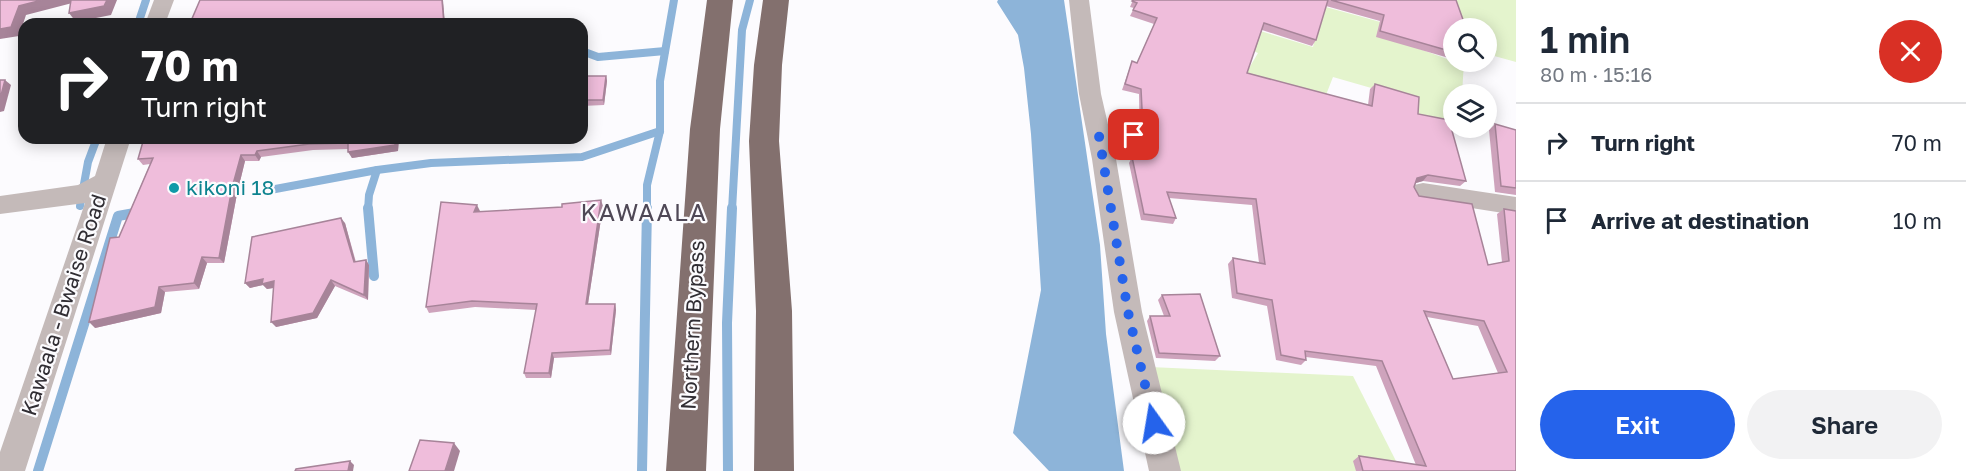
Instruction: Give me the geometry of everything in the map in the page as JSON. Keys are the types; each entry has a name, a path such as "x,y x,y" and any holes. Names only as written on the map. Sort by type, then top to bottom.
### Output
{"highway":[{"name":"Northern Bypass","path":"686,471 694,346 699,187 712,48 720,0"},
{"path":"774,471 774,311 764,141 768,65 776,0"}],"street":[{"path":"157,18 164,0"},
{"path":"1078,0 1090,94 1128,312 1165,471"},
{"name":"Kawaala - Bwaise Road","path":"9,471 117,144"},
{"path":"0,206 83,195 105,181"},
{"path":"1423,192 1516,206"}],"path":[{"path":"1099,136 1118,134 1145,136"}],"green space":[{"path":"1455,0 1516,0 1516,62 1497,57 1497,18 1457,18"},
{"path":"1322,6 1406,29 1414,47 1443,57 1443,72 1463,72 1463,84 1443,84 1443,124 1416,116 1413,100 1333,77 1324,100 1245,75 1258,53 1229,41 1237,24 1313,47"},
{"path":"1150,367 1353,376 1401,471 1175,471"}],"water":[{"path":"998,0 1064,0 1100,245 1106,334 1124,471 1049,471 1013,433 1041,290 1031,134 1024,68 1018,35 997,2"}],"building":[{"path":"0,0 42,0 19,6 11,27 0,29"},
{"path":"71,0 107,0 104,6 69,13"},
{"path":"200,0 442,0 444,18 192,18"},
{"path":"1328,0 1316,40 1264,23 1247,73 1372,106 1375,84 1419,97 1418,114 1443,119 1443,138 1454,138 1466,181 1428,175 1417,178 1414,187 1419,196 1472,204 1488,265 1509,261 1504,209 1516,211 1516,471 1363,471 1359,456 1426,466 1382,361 1305,351 1306,360 1281,355 1272,300 1237,293 1233,258 1265,264 1256,199 1167,192 1176,218 1144,214 1132,157 1140,157 1137,148 1144,148 1141,89 1125,84 1132,61 1137,63 1157,18 1133,10 1137,3 1132,1","holes":["1424,311 1484,321 1507,372 1453,379"]},
{"path":"1331,0 1456,0 1462,18 1443,18 1443,49 1380,31 1384,15"},
{"path":"588,76 606,76 603,100 588,100"},
{"path":"0,80 5,80 0,99"},
{"path":"1497,125 1516,130 1516,188 1501,186"},
{"path":"142,144 309,144 257,151 255,155 241,155 232,188 219,258 202,257 194,283 159,287 155,307 89,322 110,238 119,237 153,158 138,159"},
{"path":"348,144 395,144 395,145 348,152"},
{"path":"601,200 586,304 615,304 610,350 552,353 549,373 524,373 537,304 472,301 426,307 441,202 477,205 474,212 562,207 562,204"},
{"path":"341,218 354,262 366,260 364,295 331,280 313,313 271,322 274,281 262,284 263,279 245,283 252,237"},
{"path":"1200,294 1220,356 1159,353 1150,316 1170,316 1162,295"},
{"path":"420,440 454,443 445,471 409,471"},
{"path":"350,461 348,471 295,471 296,469"}],"waterway":[{"path":"140,18 146,0"},
{"path":"660,131 660,81 674,0"},
{"path":"732,210 742,30 750,0"},
{"path":"588,53 598,57 665,51"},
{"path":"377,170 431,163 582,157 660,131"},
{"path":"647,208 647,185 660,131"},
{"path":"80,206 88,162 95,144"},
{"path":"270,190 377,170"},
{"path":"368,209 369,195 377,170"},
{"path":"642,471 647,208"},
{"path":"728,471 727,323 732,208"},
{"path":"368,209 374,276"},
{"path":"38,471 118,216 140,212"}],"place":[{"name":"kikoni 18","path":"174,188"}],"district":[{"name":"KAWAALA","path":"644,213"}],"route":[{"path":"1134,135 1099,136 1128,312 1154,423"}]}
